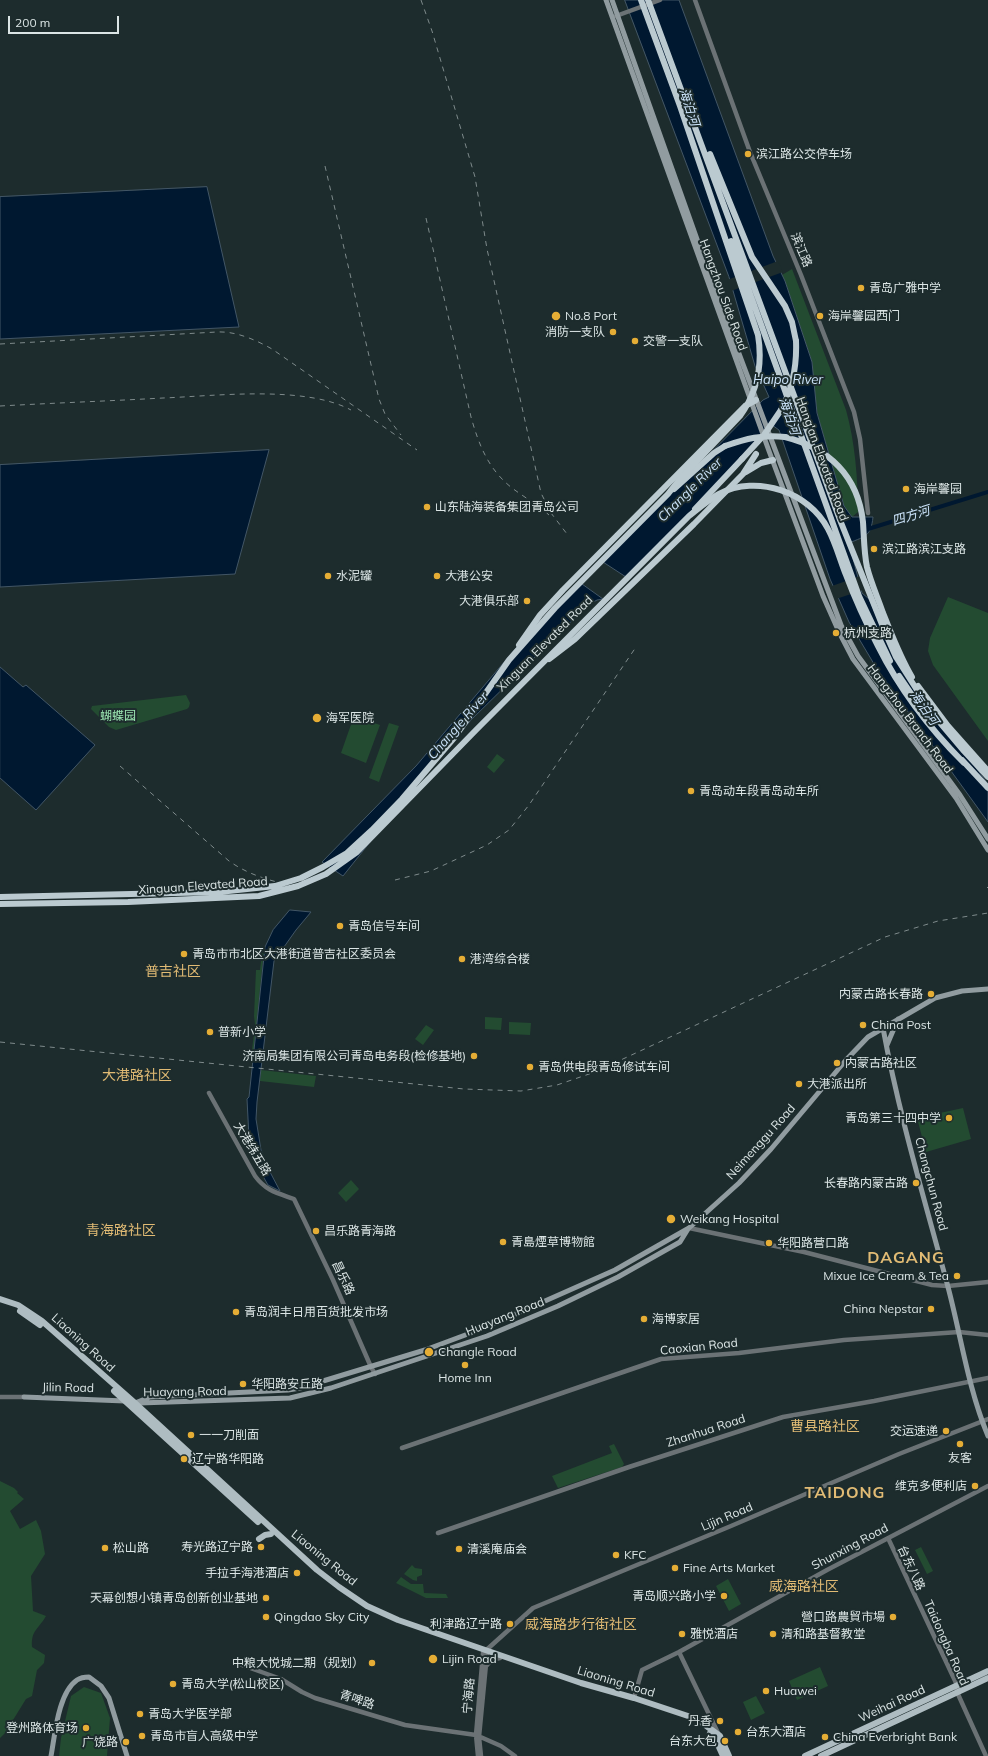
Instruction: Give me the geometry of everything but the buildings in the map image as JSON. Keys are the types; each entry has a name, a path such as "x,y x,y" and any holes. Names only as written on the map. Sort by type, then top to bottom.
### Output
{"highway":[{"name":"Hang'an Elevated Road","path":"641,0 780,373 859,596 891,663 926,716 964,762 988,788"},
{"name":"Hang'an Elevated Road","path":"648,0 840,520 885,632 896,657 931,712 964,752 988,777"},
{"path":"648,0 750,252 754,261 786,306 792,322 796,341 794,375 787,398 781,410 764,435 689,516"},
{"path":"668,494 679,480 740,416 748,404 756,387 760,366 758,334 679,103"},
{"path":"745,406 748,393"},
{"path":"509,660 540,615 745,406 754,402"},
{"path":"668,494 714,453 725,446 753,437 774,436 800,441 814,447 832,460 850,481 860,502 867,567 902,660 935,710 988,771"},
{"path":"536,669 575,639 743,474 756,454"},
{"path":"743,474 761,463 773,460"},
{"path":"689,516 719,494 738,488 752,486 777,488 801,500 810,508 820,517 828,529 864,620 888,665 926,722 964,762"},
{"name":"Xinguan Elevated Road","path":"0,897 219,892 275,886 301,878 323,867 347,852 372,830 423,776 454,738 509,660 555,608 668,494"},
{"name":"Xinguan Elevated Road","path":"0,904 240,897 275,893 316,879 357,852 536,669 689,516"}],"main road":[{"name":"Hangzhou Side Road","path":"606,0 615,17 823,596 853,659 915,737"},
{"name":"Hangzhou Side Road","path":"612,0 615,17 748,393 754,402"},
{"name":"Hangzhou Branch Road","path":"767,437 841,625 858,656 956,798 988,850"},
{"name":"Hangzhou Branch Road","path":"915,737 960,795 988,839"},
{"name":"Neimenggu Road","path":"689,1228 739,1183 766,1154 850,1055 868,1037 935,998 962,991 988,989"},
{"path":"886,1046 898,1019"},
{"name":"Changchun Road","path":"883,1028 891,1073 948,1286 973,1394 988,1436"},
{"name":"Huayang Road","path":"135,1403 150,1397 288,1390 307,1387 425,1350 484,1328 615,1270 689,1228"},
{"name":"Huayang Road","path":"135,1403 290,1398 331,1388 373,1375 487,1336 558,1306 618,1277 680,1242 689,1228"},
{"name":"Liaoning Road","path":"0,1299 18,1305 30,1312 135,1403 302,1557 338,1587 375,1610 500,1658 696,1722 717,1736"},
{"name":"Liaoning Road","path":"0,1303 15,1308 40,1324 314,1573 336,1590 373,1614 396,1623 581,1683 634,1698 697,1720 717,1736"},
{"name":"Jilin Road","path":"24,1397 125,1401 135,1403"},
{"path":"259,1539 265,1535 271,1534"},
{"name":"Weihai Road","path":"821,1756 988,1671"},
{"path":"51,1756 61,1704 68,1689 77,1680 89,1676 100,1686 109,1698 127,1756"},
{"name":"Weihai Road","path":"805,1756 956,1688 988,1678"},
{"path":"717,1736 723,1756"},
{"path":"717,1736 729,1756"}],"street":[{"path":"615,17 660,0"},
{"name":"滨江路","path":"695,0 750,152 801,275 854,412 860,439 868,512"},
{"name":"大港纬五路","path":"209,1093 255,1176 261,1184 268,1190 294,1199"},
{"name":"昌乐路","path":"294,1199 333,1280 371,1367 373,1375"},
{"path":"689,1228 804,1252 932,1285 948,1286 988,1282"},
{"name":"Caoxian Road","path":"402,1448 661,1359 739,1353 844,1340 959,1332 988,1335"},
{"name":"Zhanhua Road","path":"438,1533 629,1467 783,1417 874,1401 988,1378"},
{"name":"Jilin Road","path":"0,1397 24,1397"},
{"name":"Lijin Road","path":"485,1652 533,1608 982,1420 988,1419"},
{"name":"Shunxing Road","path":"634,1698 642,1670 679,1652 827,1570 988,1486"},
{"name":"Taidongba Road","path":"887,1539 986,1756"},
{"name":"宁海路","path":"481,1756 478,1736 486,1667 485,1652"},
{"name":"宁海路","path":"478,1756 478,1736 485,1652"},
{"path":"679,1652 717,1736"},
{"path":"486,1667 491,1660 500,1658"},
{"name":"青啤路","path":"239,1664 281,1679 315,1698 418,1728 478,1736 500,1746 515,1756"}],"green space":[{"path":"792,269 846,410 849,422 857,474 858,499 858,512 852,517 844,506 822,434 814,395 812,362 782,275"},
{"path":"948,597 988,613 988,741 933,665 928,651 930,638"},
{"name":"蝴蝶园","path":"186,695 190,703 187,709 116,730 109,727 91,709 92,706"},
{"path":"354,716 380,725 366,763 341,753"},
{"path":"389,723 399,726 379,782 369,778"},
{"path":"497,754 505,760 494,773 487,767"},
{"path":"262,953 264,954 253,1058 251,1058 255,1025 256,970 260,970"},
{"path":"485,1017 502,1018 501,1030 485,1029"},
{"path":"509,1022 531,1023 530,1035 509,1034"},
{"path":"426,1025 434,1030 423,1045 415,1039"},
{"path":"261,1070 316,1076 314,1087 260,1081"},
{"path":"963,1108 971,1139 926,1152 917,1118"},
{"path":"351,1180 359,1189 346,1202 338,1193"},
{"path":"614,1444 624,1464 622,1467 558,1488 552,1476 612,1453 609,1446"},
{"path":"0,1481 14,1488 24,1499 10,1511 20,1529 36,1520 41,1531 45,1554 31,1576 33,1611 46,1616 34,1633 32,1641 32,1647 45,1655 44,1663 37,1670 32,1696 26,1699 5,1733 0,1738"},
{"path":"921,1547 933,1571 927,1574 915,1550"},
{"path":"412,1565 415,1568 422,1569 422,1575 417,1577 417,1581 404,1574"},
{"path":"401,1577 411,1584 423,1584 424,1593 446,1594 448,1598 426,1598 396,1583"},
{"path":"728,1579 741,1604 729,1611 716,1586"},
{"path":"820,1667 828,1686 797,1700 789,1681"},
{"name":"登州路体育场","path":"84,1687 101,1693 110,1718 107,1756 59,1756 61,1738 71,1696"},
{"path":"756,1696 765,1713 751,1720 743,1702"}],"water":[{"path":"625,0 679,0 773,256 785,281 812,362 817,413 844,506 852,517 873,517 869,532 864,537 849,543 862,593 869,599 888,641 916,687 988,784 988,822 877,669 849,622 830,579 779,430 772,425 760,441 626,577 603,562 763,400 769,397 755,366 729,277"},
{"path":"207,187 239,327 0,339 0,197"},
{"path":"269,450 235,574 0,587 0,465"},
{"name":"Changle River","path":"582,584 603,599 597,600 588,605 471,720 406,797 343,876 322,862 416,766 516,648"},
{"path":"0,667 23,687 26,685 95,745 36,810 0,778"},
{"path":"290,910 311,912 274,961 256,1119 261,1150 280,1191 268,1185 256,1164 249,1138 247,1099 249,1097 265,947 273,930"}],"pier":[{"path":"778,261 783,272 731,291 727,280"},
{"path":"860,576 863,590 836,599 832,586"}],"waterway":[{"name":"四方河","path":"868,529 988,492"}],"railway":[{"path":"421,0 432,31 475,177 487,249 541,493 551,513 567,534"},
{"path":"325,166 379,399 385,414 401,435"},
{"path":"426,218 471,417 481,447 491,465 504,481 549,515"},
{"path":"0,344 217,332 239,335 253,339 272,349 417,450"},
{"path":"0,406 233,394 259,394 310,397 332,402 351,410"},
{"path":"395,880 431,871 487,845 509,830 529,805 636,647"},
{"path":"120,766 229,861 256,875 285,884"},
{"path":"0,1042 464,1089 521,1091 557,1085 595,1072 885,937 938,921 988,913"}],"place":[{"name":"滨江路公交停车场","path":"748,154"},
{"name":"青岛广雅中学","path":"861,288"},
{"name":"No.8 Port","path":"556,316"},
{"name":"海岸馨园西门","path":"820,316"},
{"name":"消防一支队","path":"613,332"},
{"name":"交警一支队","path":"635,341"},
{"name":"海岸馨园","path":"906,489"},
{"name":"山东陆海装备集团青岛公司","path":"427,507"},
{"name":"滨江路滨江支路","path":"874,549"},
{"name":"水泥罐","path":"328,576"},
{"name":"大港公安","path":"437,576"},
{"name":"大港俱乐部","path":"527,601"},
{"name":"杭州支路","path":"836,633"},
{"name":"海军医院","path":"317,718"},
{"name":"青岛动车段青岛动车所","path":"691,791"},
{"name":"青岛信号车间","path":"340,926"},
{"name":"青岛市市北区大港街道普吉社区委员会","path":"184,954"},
{"name":"港湾综合楼","path":"462,959"},
{"name":"内蒙古路长春路","path":"931,994"},
{"name":"China Post","path":"863,1025"},
{"name":"普新小学","path":"210,1032"},
{"name":"济南局集团有限公司青岛电务段(检修基地)","path":"474,1056"},
{"name":"内蒙古路社区","path":"837,1063"},
{"name":"青岛供电段青岛修试车间","path":"530,1067"},
{"name":"大港派出所","path":"799,1084"},
{"name":"青岛第三十四中学","path":"949,1118"},
{"name":"长春路内蒙古路","path":"916,1183"},
{"name":"Weikang Hospital","path":"671,1219"},
{"name":"昌乐路青海路","path":"316,1231"},
{"name":"青島煙草博物館","path":"503,1242"},
{"name":"华阳路营口路","path":"769,1243"},
{"name":"Mixue Ice Cream & Tea","path":"957,1276"},
{"name":"China Nepstar","path":"931,1309"},
{"name":"青岛润丰日用百货批发市场","path":"236,1312"},
{"name":"海博家居","path":"644,1319"},
{"name":"Changle Road","path":"429,1352"},
{"name":"Home Inn","path":"465,1365"},
{"name":"华阳路安丘路","path":"243,1384"},
{"name":"交运速递","path":"946,1431"},
{"name":"一一刀削面","path":"191,1435"},
{"name":"友客","path":"960,1444"},
{"name":"辽宁路华阳路","path":"184,1459"},
{"name":"维克多便利店","path":"975,1486"},
{"name":"寿光路辽宁路","path":"261,1547"},
{"name":"松山路","path":"105,1548"},
{"name":"清溪庵庙会","path":"459,1549"},
{"name":"KFC","path":"616,1555"},
{"name":"Fine Arts Market","path":"675,1568"},
{"name":"手拉手海港酒店","path":"297,1573"},
{"name":"青岛顺兴路小学","path":"724,1596"},
{"name":"天幕创想小镇青岛创新创业基地","path":"266,1598"},
{"name":"Qingdao Sky City","path":"266,1617"},
{"name":"營口路農貿市場","path":"893,1617"},
{"name":"利津路辽宁路","path":"510,1624"},
{"name":"雅悦酒店","path":"682,1634"},
{"name":"清和路基督教堂","path":"773,1634"},
{"name":"Lijin Road","path":"433,1659"},
{"name":"中粮大悦城二期（规划）","path":"372,1663"},
{"name":"青岛大学(松山校区)","path":"173,1684"},
{"name":"Huawei","path":"766,1691"},
{"name":"青岛大学医学部","path":"140,1714"},
{"name":"丹香","path":"720,1721"},
{"name":"登州路体育场","path":"86,1728"},
{"name":"台东大酒店","path":"738,1732"},
{"name":"青岛市盲人高级中学","path":"142,1736"},
{"name":"China Everbright Bank","path":"825,1737"},
{"name":"台东大包","path":"725,1741"},
{"name":"广饶路","path":"126,1742"}],"district":[{"name":"普吉社区","path":"173,972"},
{"name":"大港路社区","path":"137,1076"},
{"name":"青海路社区","path":"121,1231"},
{"name":"DAGANG","path":"906,1258"},
{"name":"曹县路社区","path":"825,1427"},
{"name":"TAIDONG","path":"845,1493"},
{"name":"威海路社区","path":"804,1587"},
{"name":"威海路步行街社区","path":"581,1625"}],"water label":[{"name":"海泊河","path":"689,107"},
{"name":"Haipo River","path":"788,380"},
{"name":"海泊河","path":"789,416"},
{"name":"海泊河","path":"924,708"}]}
